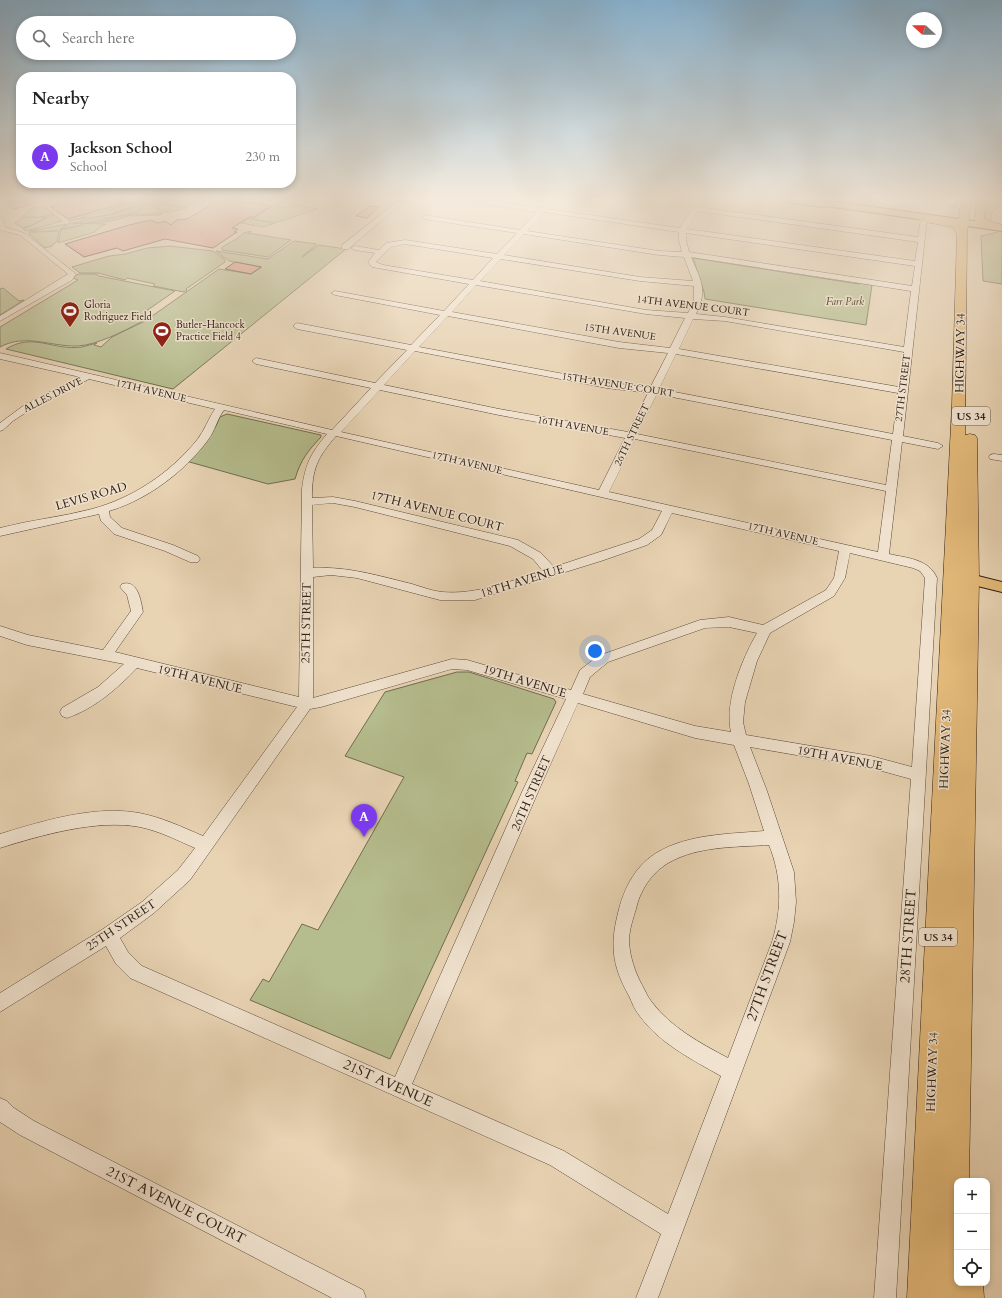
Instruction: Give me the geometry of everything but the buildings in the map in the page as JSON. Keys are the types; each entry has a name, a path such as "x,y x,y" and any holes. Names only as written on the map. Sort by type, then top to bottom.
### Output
{"highway":[{"name":"HIGHWAY 34","path":"923,1298 951,577 967,262"},
{"name":"HIGHWAY 34","path":"951,577 955,1107 951,1298"},
{"path":"955,1107 961,1178"},
{"path":"967,1286 968,1298"}],"main road":[{"name":"17TH AVENUE","path":"951,577 1002,587"}],"street":[{"path":"0,319 69,278 72,274 56,262"},
{"name":"14TH AVENUE COURT","path":"373,262 377,266 646,312 725,319 908,350"},
{"name":"25TH STREET","path":"0,1003 109,935 147,910 167,894 184,875 272,755 306,704 307,502 308,474 312,460 334,433 495,262"},
{"path":"528,262 645,280 697,284"},
{"name":"26TH STREET","path":"603,493 692,315 699,297 697,284 689,262"},
{"path":"731,262 915,289"},
{"path":"901,262 918,264"},
{"name":"27TH STREET","path":"883,557 918,264"},
{"name":"15TH AVENUE","path":"335,293 619,344 674,351 903,391"},
{"name":"15TH AVENUE COURT","path":"297,326 607,385 654,390 938,446"},
{"name":"17TH AVENUE","path":"0,356 87,377 845,548 918,565 951,577"},
{"name":"16TH AVENUE","path":"256,361 891,489"},
{"name":"ALLES DRIVE","path":"0,428 9,418 30,405 87,377"},
{"name":"LEVIS ROAD","path":"0,532 103,509 140,495 176,466 204,438 217,411 222,407"},
{"name":"17TH AVENUE COURT","path":"307,502 333,500 355,504 514,543 537,556 551,572"},
{"name":"18TH AVENUE","path":"307,572 356,574 435,595 456,597 484,594 644,542 657,532 669,508"},
{"path":"103,509 105,518 118,531 169,548 194,559"},
{"path":"765,630 830,593 840,579 845,548"},
{"name":"28TH STREET","path":"885,1298 919,775 951,577"},
{"path":"106,655 137,612 133,593 126,587"},
{"name":"26TH STREET","path":"400,1088 530,792 585,674 603,659 704,623 721,622 743,624 765,630"},
{"name":"27TH STREET","path":"647,1298 785,930 789,898 788,883 783,862 758,787 740,740 736,722 737,704 759,640 765,630"},
{"name":"19TH AVENUE","path":"0,631 27,640 106,655 306,704 322,702 452,664 478,667 695,732 871,762 919,775"},
{"path":"67,712 88,702 121,677 134,662"},
{"path":"0,841 26,833 93,820 131,819 156,824 206,845"},
{"path":"732,1071 681,1042 645,1008 629,978 624,963 620,944 622,928 633,890 640,879 659,860 681,850 728,842 774,838"},
{"name":"21ST AVENUE","path":"109,935 122,958 136,972 557,1158 673,1229"},
{"name":"21ST AVENUE COURT","path":"0,1108 7,1115 27,1128 355,1298"}],"green space":[{"path":"90,262 225,262 186,289 187,290 184,292 153,286 155,284 127,278 125,280 98,273 80,273 72,267"},
{"path":"232,262 330,262 173,389 6,349 16,344 25,342 43,343 71,348 97,343 94,345 101,347 112,337 145,321 219,269 251,274 262,267"},
{"name":"Farr Park","path":"694,262 716,262 872,285 866,325 705,299"},
{"path":"982,262 1002,262 1002,284 983,281"},
{"path":"78,274 96,274 99,276 175,291 136,318 144,320 141,322 110,337 93,343 68,346 19,341 0,347 0,327 78,280 73,278"},
{"path":"3,288 19,301 24,300 0,315 0,289"},
{"path":"227,414 321,435 321,437 305,456 295,479 268,484 186,461 215,428 220,417"},
{"path":"457,672 469,672 554,699 556,702 532,754 527,753 515,781 518,782 390,1059 250,1000 263,979 269,982 302,924 318,930 404,777 345,756 385,692"}],"place":[{"name":"Gloria Rodriguez Field","path":"70,328"},
{"name":"Butler-Hancock Practice Field 4","path":"162,348"},
{"name":"Jackson School","path":"364,837"}]}
